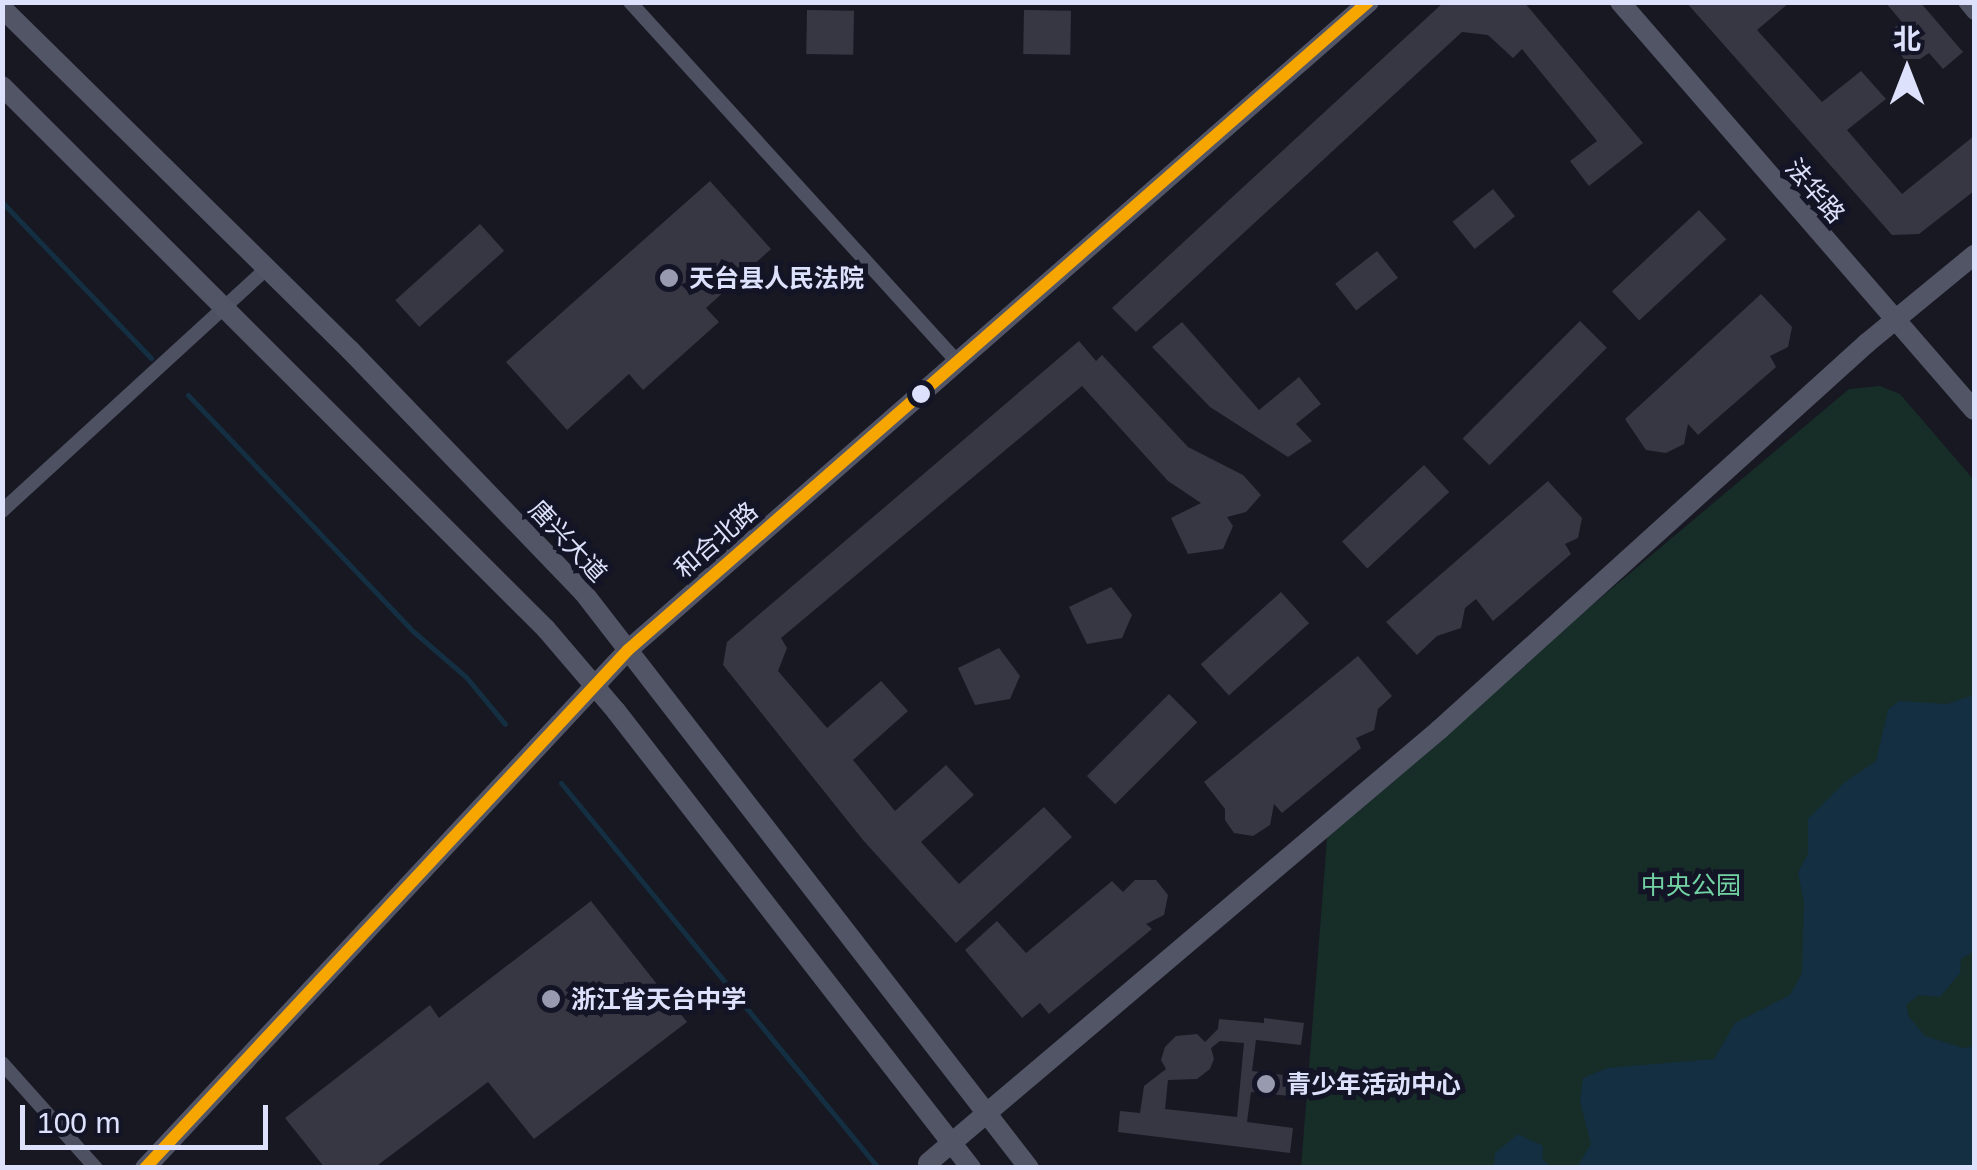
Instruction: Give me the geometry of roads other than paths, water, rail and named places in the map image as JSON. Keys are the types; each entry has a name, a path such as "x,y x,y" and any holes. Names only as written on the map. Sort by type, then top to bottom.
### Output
{"main road":[{"name":"和合北路","path":"145,1168 628,650 1369,2"},
{"name":"法华路","path":"1620,2 1974,410"},
{"name":"唐兴大道","path":"2,8 267,268 583,592 1029,1168"},
{"path":"2,86 546,630 594,685 971,1168"},
{"path":"928,1163 1439,730 1894,320 1974,255"}],"street":[{"path":"630,2 958,363"},
{"path":"1965,2 1974,13"},
{"path":"2,511 267,268"},
{"path":"2,1063 96,1168"}],"water":[{"path":"1974,695 1974,951 1961,959 1960,973 1940,997 1919,995 1906,1005 1909,1017 1925,1036 1963,1048 1974,1046 1974,1167 1577,1167 1591,1144 1580,1101 1583,1078 1607,1068 1714,1059 1735,1023 1790,995 1802,973 1804,902 1798,872 1808,854 1808,819 1845,782 1876,761 1888,710 1899,701 1947,704"},
{"path":"1518,1134 1543,1146 1542,1158 1550,1167 1494,1167 1495,1153"}],"waterway":[{"path":"2,202 151,358"},
{"path":"188,395 414,632 466,677 505,724"},
{"path":"561,783 878,1168"}],"place":[{"name":"天台县人民法院","path":"669,278"},
{"name":"浙江省天台中学","path":"551,999"},
{"name":"青少年活动中心","path":"1266,1084"}],"park label":[{"name":"中央公园","path":"1691,885"}]}
